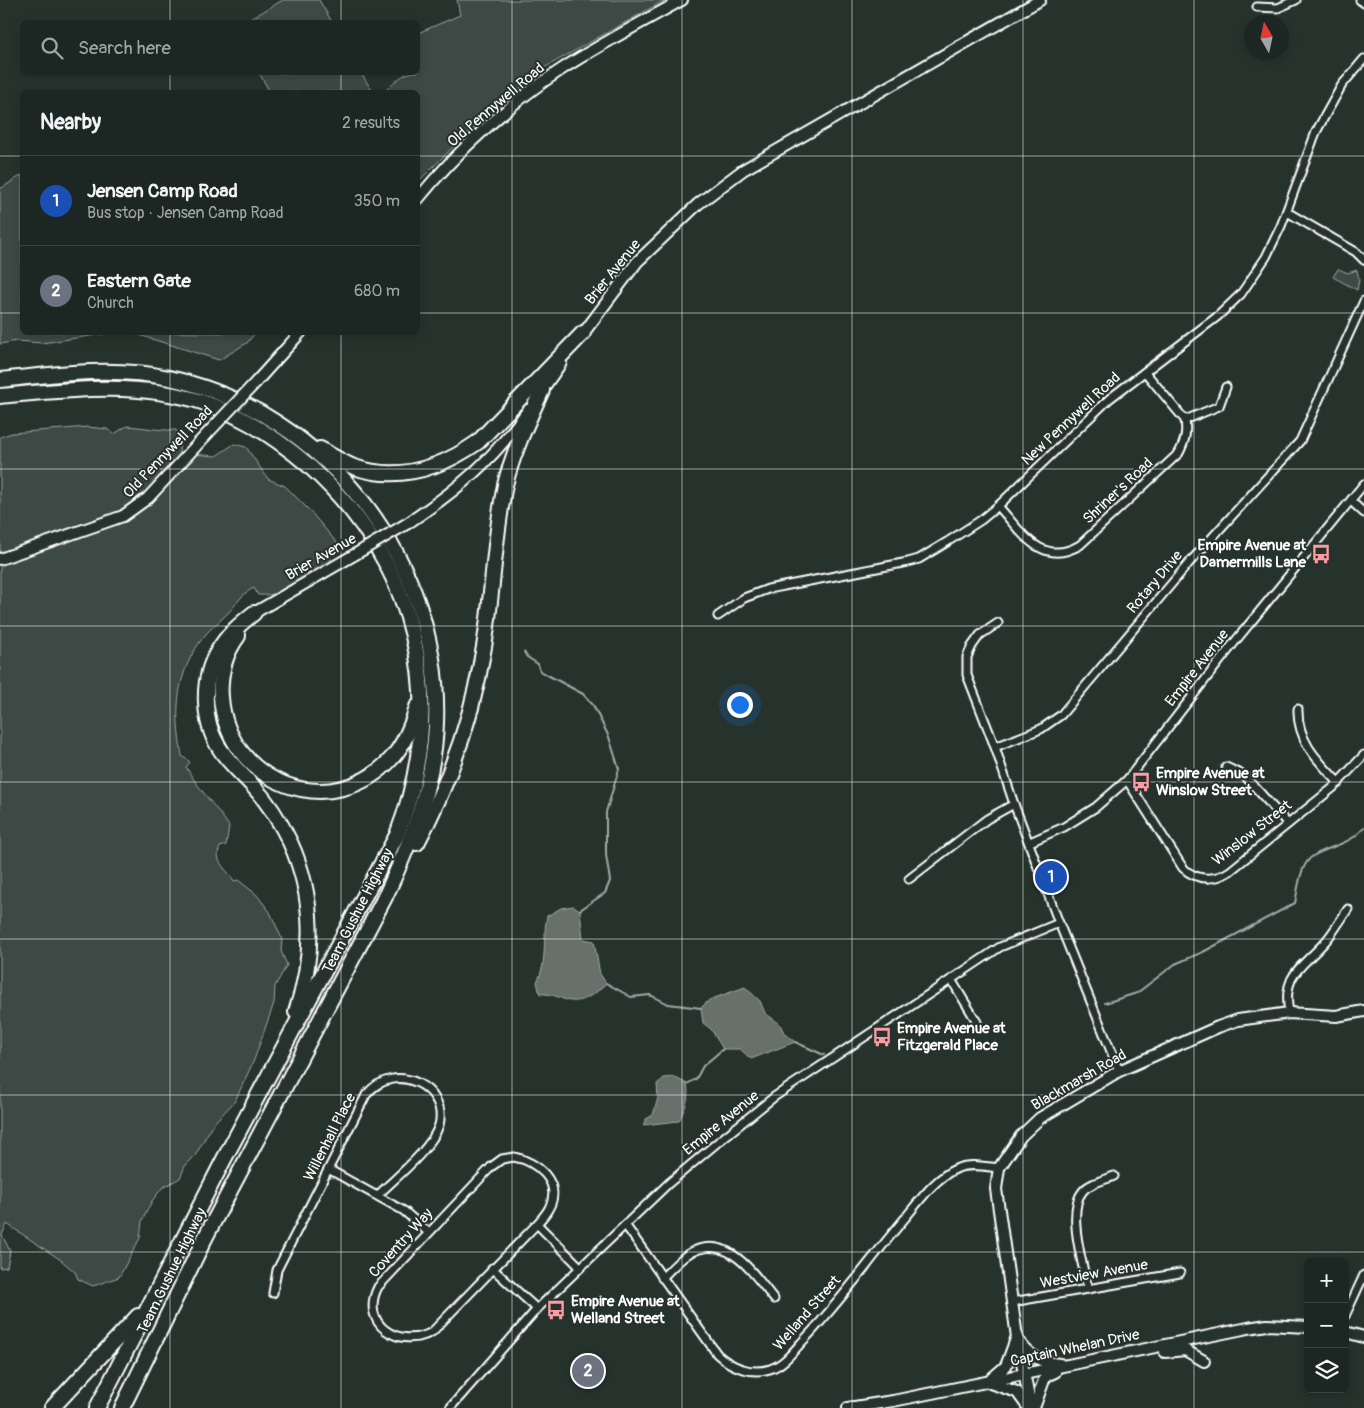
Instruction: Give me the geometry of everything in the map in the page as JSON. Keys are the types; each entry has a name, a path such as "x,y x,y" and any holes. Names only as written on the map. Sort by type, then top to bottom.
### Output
{"highway":[{"path":"291,432 354,467 387,474 416,472 438,465 458,456 478,442 583,333"},
{"name":"Team Gushue Highway","path":"0,379 88,372 128,372 169,378 210,390 246,404 270,417 312,448 348,484 386,536 404,567 416,597 431,648 434,672 436,723 430,773 416,825 385,897 205,1238 153,1348 122,1408"},
{"name":"Team Gushue Highway","path":"0,396 91,388 172,394 224,411 272,437 296,455 332,488 362,524 379,551 400,594 412,631 420,685 422,730 419,755 407,809 384,863 284,1046 97,1408"},
{"path":"385,897 431,815 460,747 475,694 484,647 506,484 517,449 542,390"},
{"path":"254,613 234,642 224,664 221,678 221,707 225,722 237,749 260,771 289,786 306,790 339,788 354,784 380,768 391,758 406,736 417,705 420,685"},
{"path":"254,613 231,633 217,652 208,680 206,706 212,734 218,747 273,811 290,843 304,882 310,924 307,970 301,997 284,1046"},
{"path":"52,1408 150,1303"},
{"path":"133,1408 153,1348"}],"main road":[{"name":"Old Pennywell Road","path":"420,197 471,143 538,86 582,57 682,0"},
{"name":"Brier Avenue","path":"254,613 408,523 466,482 492,458 637,262 698,204 743,170 1040,0"},
{"name":"Old Pennywell Road","path":"0,559 123,516 148,498 297,335"},
{"name":"Blackmarsh Road","path":"1032,1408 1017,1337 997,1203 1000,1168 1010,1150 1040,1118 1119,1071 1218,1027 1258,1016 1289,1012 1336,1016 1364,1011"},
{"name":"Captain Whelan Drive","path":"848,1408 893,1401 1267,1325 1304,1327"},
{"path":"1349,1333 1364,1337"},
{"path":"984,1382 1004,1370 1017,1337 1034,1357 1050,1363 1074,1365"},
{"path":"1099,1359 1106,1363 1183,1349 1204,1361"},
{"path":"984,1382 1017,1392 1032,1408 1046,1376 1074,1365"}],"street":[{"path":"1257,7 1278,8 1296,0"},
{"path":"1360,0 1364,3"},
{"name":"New Pennywell Road","path":"718,616 744,598 768,589 894,566 919,559 981,520 998,506 1092,415 1218,316 1241,294 1266,257 1286,212 1316,132 1342,85 1364,59"},
{"path":"1286,212 1356,252 1364,260"},
{"name":"Rotary Drive","path":"995,747 1041,729 1061,715 1189,563 1298,444 1364,300"},
{"path":"1145,372 1185,420 1220,406 1226,387"},
{"name":"Shriner's Road","path":"998,506 1032,543 1042,550 1056,554 1069,552 1080,545 1179,453 1186,437 1185,420"},
{"name":"Empire Avenue","path":"1030,842 1064,827 1090,811 1127,780 1249,624 1364,484"},
{"path":"1351,501 1364,513"},
{"path":"998,622 980,635 972,646 966,666 970,686 995,747 1014,804 1059,922 1119,1071"},
{"path":"1298,709 1300,729 1308,747 1338,783"},
{"name":"Winslow Street","path":"1127,780 1180,865 1191,874 1201,878 1216,878 1230,871 1338,783 1364,755"},
{"path":"1226,767 1245,776 1288,824"},
{"path":"910,879 986,819 1014,804"},
{"path":"1289,1012 1286,998 1288,983 1295,971 1324,943 1348,909"},
{"name":"Empire Avenue","path":"450,1408 537,1309 580,1267 626,1226 669,1183 774,1097 952,981 1000,947 1059,922"},
{"path":"952,981 976,1022"},
{"name":"Willenhall Place","path":"273,1293 277,1270 330,1170 366,1095 377,1084 398,1077 424,1087 438,1105 439,1124 435,1134 419,1153 378,1195"},
{"name":"Coventry Way","path":"514,1157 536,1164 543,1171 552,1187 553,1197 549,1207 537,1224 492,1268 432,1332 418,1338 407,1339 390,1334 378,1322 373,1304 374,1295 378,1287 428,1232 491,1167 502,1159 514,1157"},
{"name":"Welland Street","path":"626,1226 717,1354 736,1368 752,1371 770,1370 783,1362 810,1335 880,1248 938,1182 952,1171 964,1166 1000,1168"},
{"path":"330,1170 404,1211 428,1232"},
{"path":"1088,1289 1075,1219 1077,1202 1084,1189 1114,1176"},
{"path":"537,1224 580,1267"},
{"path":"662,1278 688,1254 706,1248 719,1248 734,1253 774,1298"},
{"path":"492,1268 537,1309"},
{"name":"Westview Avenue","path":"1012,1302 1180,1273"},
{"path":"1349,1307 1364,1274"}],"shaded area":[{"path":"283,0 319,0 331,20 248,20"},
{"path":"457,0 665,0 542,69 461,139 420,180 420,90 386,90 405,75 420,75 420,32 460,15"},
{"path":"260,75 362,75 372,90 269,90"},
{"path":"20,176 20,335 97,335 42,343 17,341 0,344 0,189"},
{"path":"1338,269 1348,273 1357,270 1359,280 1357,290 1333,277"},
{"path":"139,335 253,335 247,343 219,360"},
{"path":"127,426 176,430 180,439 179,453 216,456 234,444 246,447 268,479 285,486 309,510 337,543 330,554 331,562 298,585 288,590 268,595 258,595 254,588 246,593 205,635 195,649 182,678 179,693 178,723 182,756 190,762 186,767 229,826 226,845 220,847 218,857 234,881 238,880 256,894 270,912 282,939 281,951 287,965 275,986 274,1003 254,1060 235,1101 213,1124 195,1156 185,1166 180,1178 162,1188 152,1201 142,1221 140,1238 119,1277 93,1286 78,1279 75,1272 61,1260 7,1224 2,1235 10,1251 7,1267 0,1268 0,437 12,433 88,427 107,429 114,434"},
{"path":"573,906 580,910 583,939 594,941 600,974 606,983 590,996 571,1001 549,994 540,994 537,982 544,958 547,916 561,908"},
{"path":"745,987 760,1001 765,1013 780,1024 784,1033 795,1042 751,1059 740,1049 723,1049 711,1029 703,1023 701,1008 709,1000"},
{"path":"674,1077 687,1084 688,1089 686,1103 679,1121 643,1125 646,1119 653,1115 658,1098 657,1084 664,1078"}],"waterway":[{"path":"524,652 527,657 538,664 540,671 583,694 593,705 609,737 619,769 606,812 606,855 610,881 605,893 580,910"},
{"path":"1105,1003 1137,993 1175,964 1203,952 1295,903 1300,877 1309,860 1320,852 1353,838 1364,827"},
{"path":"606,983 631,997 650,995 668,1004 701,1008"},
{"path":"795,1042 824,1055"},
{"path":"687,1084 696,1079 703,1066 723,1049"}],"place":[{"name":"Empire Avenue at Damermills Lane","path":"1321,554"},
{"name":"Empire Avenue at Winslow Street","path":"1141,782"},
{"name":"Jensen Camp Road","path":"1051,877"},
{"name":"Empire Avenue at Fitzgerald Place","path":"882,1037"},
{"name":"Empire Avenue at Welland Street","path":"556,1310"},
{"name":"Eastern Gate","path":"588,1371"}]}
